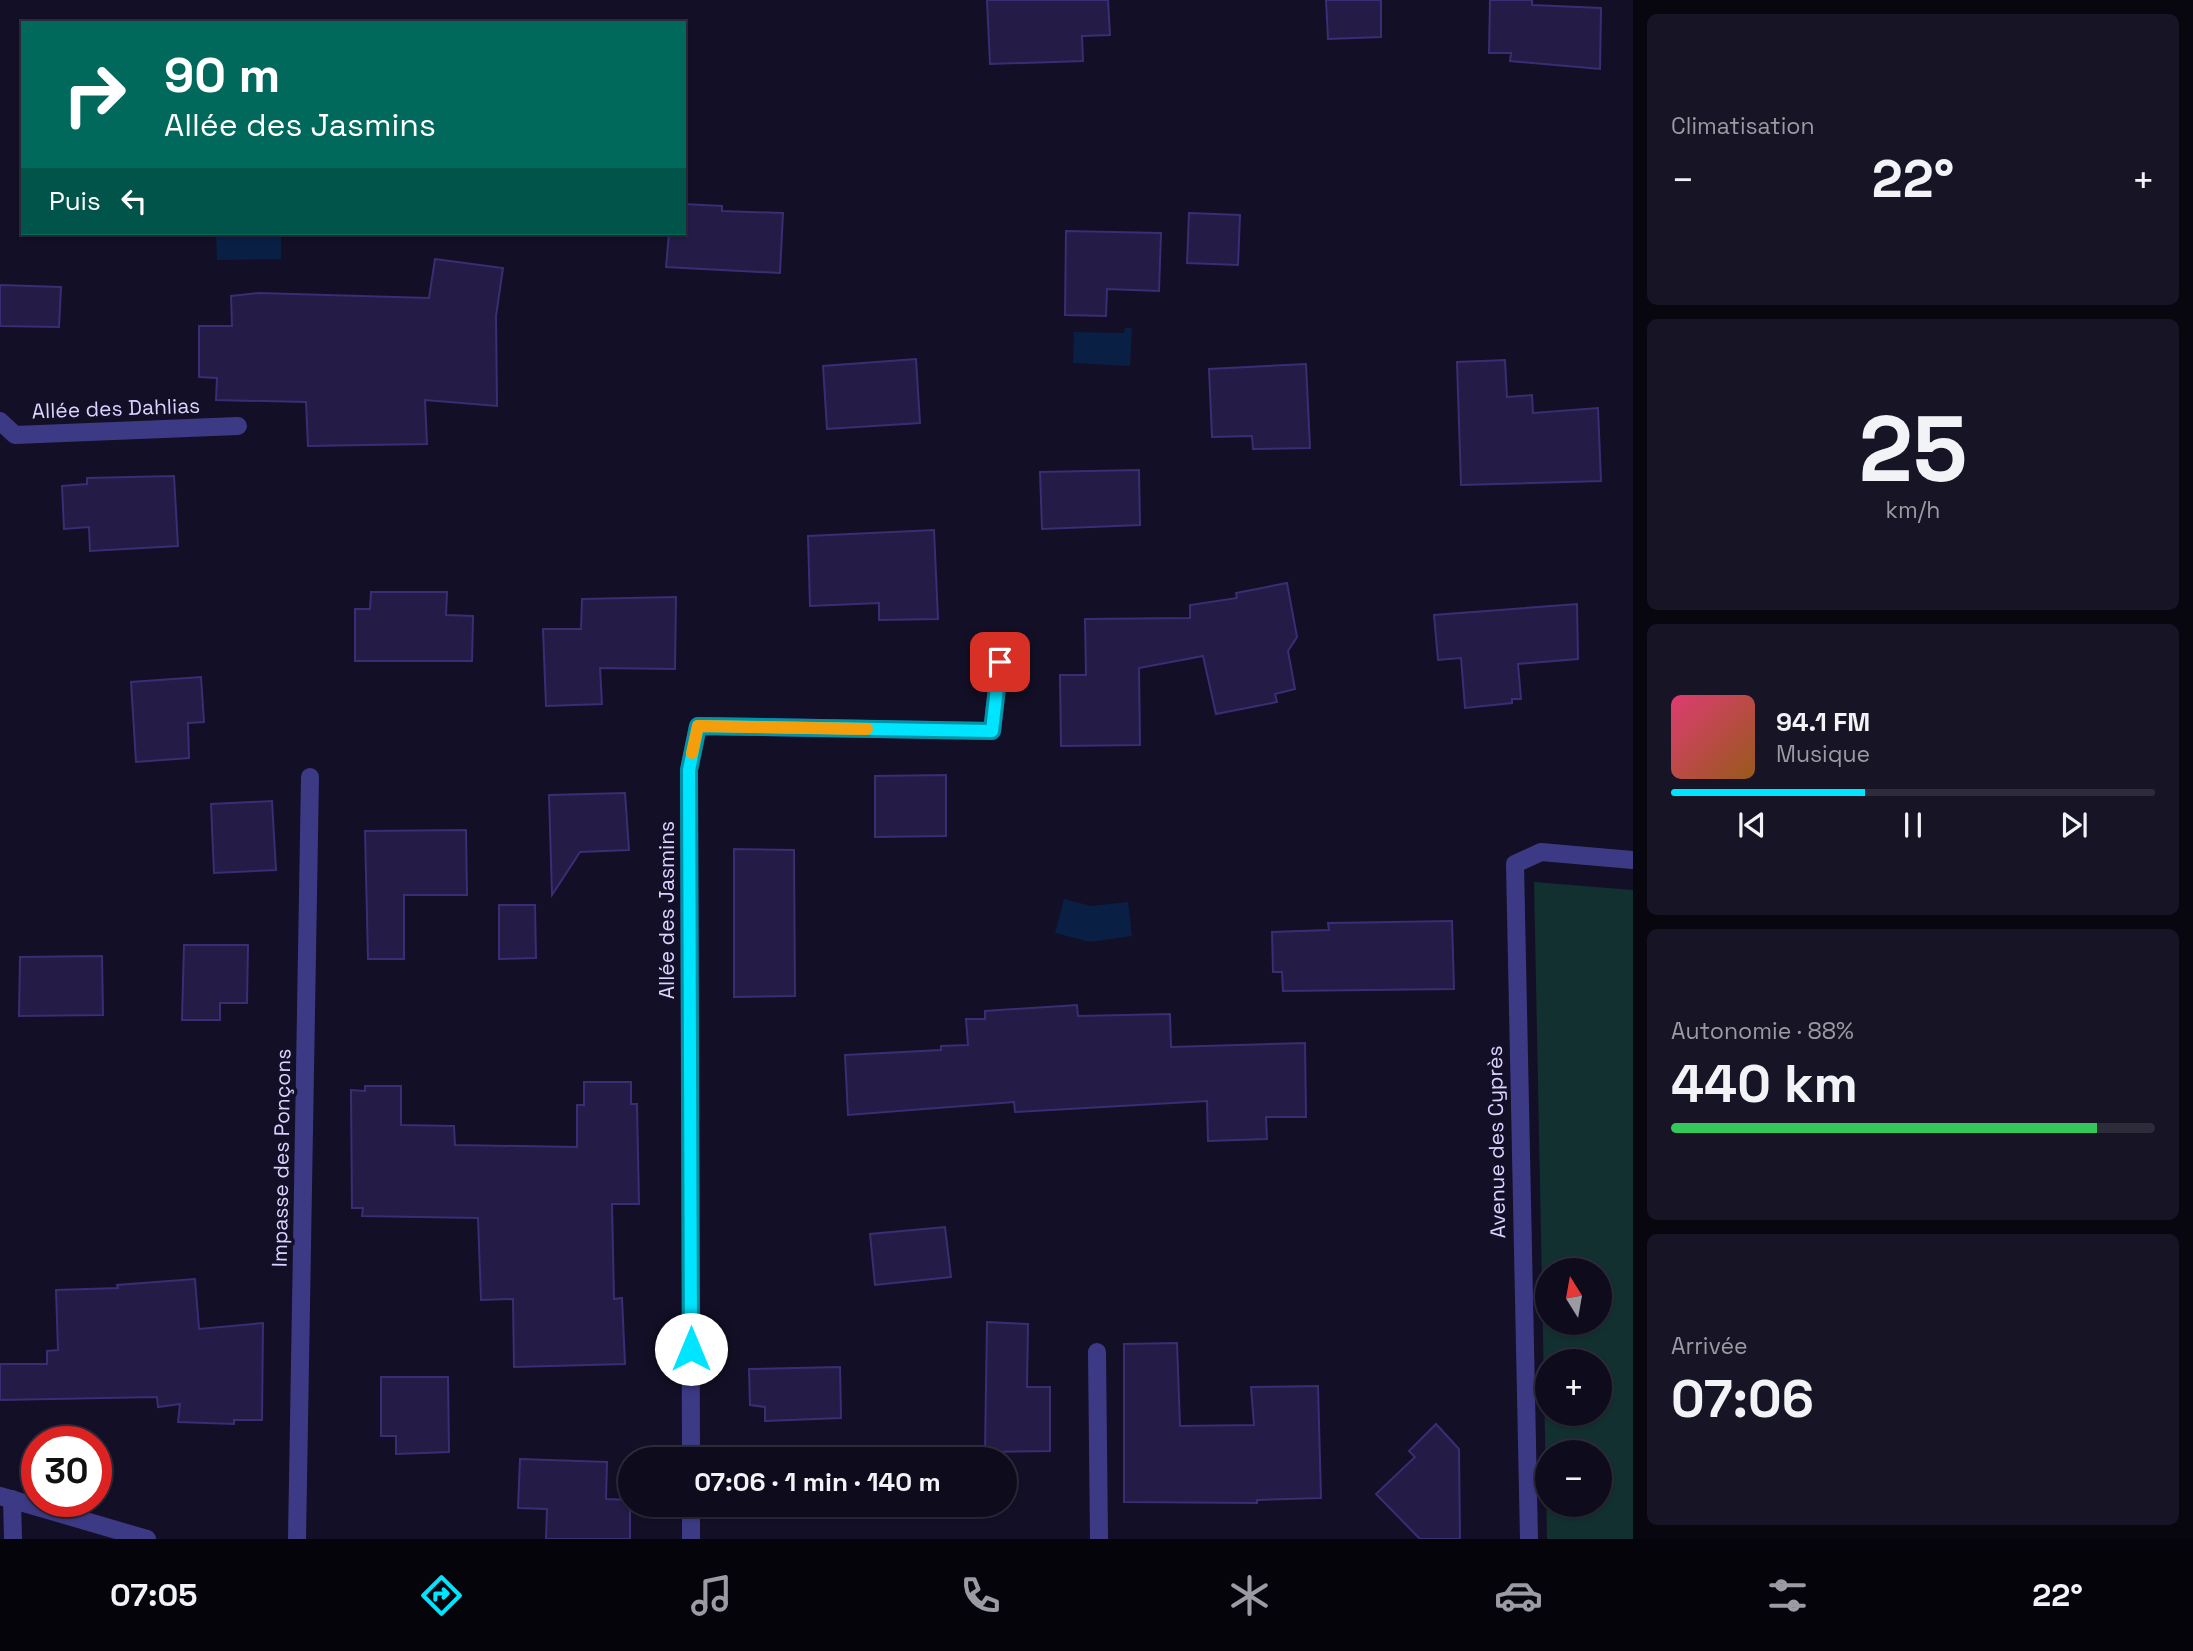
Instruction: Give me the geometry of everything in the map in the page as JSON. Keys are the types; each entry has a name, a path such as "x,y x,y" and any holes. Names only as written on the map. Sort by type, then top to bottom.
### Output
{"street":[{"name":"Allée des Dahlias","path":"0,421 15,435 239,426"},
{"name":"Allée des Jasmins","path":"691,1447 689,770 698,726 992,731 1000,662"},
{"name":"Impasse des Ponçons","path":"297,1539 310,777"},
{"name":"Avenue des Cyprès","path":"1528,1539 1515,864 1541,852 1633,860"},
{"path":"1097,1352 1099,1539"},
{"path":"13,1539 6,1498 147,1539"},
{"path":"691,1517 691,1539"}],"green space":[{"path":"1534,882 1633,890 1633,1539 1547,1539 1547,1517 1612,1517 1612,1440 1545,1440 1545,1426 1612,1426 1612,1349 1543,1349 1543,1335 1612,1335 1612,1258 1541,1258"}],"water":[{"path":"216,235 281,235 281,259 217,260"},
{"path":"1125,328 1132,328 1130,366 1073,363 1074,332 1124,333"},
{"path":"1064,899 1091,906 1128,902 1132,936 1090,942 1055,933"}],"building":[{"path":"987,0 1108,0 1110,35 1082,36 1083,61 990,64"},
{"path":"1326,0 1381,0 1381,37 1328,39"},
{"path":"1490,0 1532,0 1532,5 1601,8 1600,69 1510,61 1511,53 1489,53"},
{"path":"686,204 722,206 722,211 783,213 780,273 666,267 669,235 686,235"},
{"path":"1189,213 1240,215 1238,265 1187,263"},
{"path":"1066,231 1161,233 1159,291 1107,289 1106,316 1065,315"},
{"path":"435,259 503,268 496,316 497,406 425,400 427,444 308,446 306,402 216,400 217,378 199,377 199,326 232,326 231,296 259,293 429,298"},
{"path":"0,285 61,287 59,327 0,326"},
{"path":"916,359 920,423 827,429 823,366"},
{"path":"1505,360 1507,397 1532,395 1533,413 1598,408 1601,481 1461,485 1457,362"},
{"path":"1306,364 1310,448 1253,449 1252,436 1212,437 1209,369"},
{"path":"1139,470 1140,525 1042,529 1040,472"},
{"path":"174,476 178,546 90,551 89,527 64,529 62,486 87,484 87,478"},
{"path":"934,530 938,619 879,620 879,603 810,606 808,536"},
{"path":"1287,583 1297,637 1288,651 1295,689 1275,694 1277,702 1216,714 1203,656 1139,668 1140,745 1061,746 1060,675 1086,675 1085,619 1190,618 1190,605 1237,598 1236,593"},
{"path":"371,592 447,592 446,615 473,616 472,661 355,661 355,609 370,609"},
{"path":"676,597 675,669 600,668 602,704 546,706 543,629 581,629 582,599"},
{"path":"1577,604 1578,659 1518,664 1521,699 1512,699 1512,703 1465,708 1461,658 1438,660 1434,615"},
{"path":"201,677 204,722 188,723 189,758 136,762 131,682"},
{"path":"946,775 946,836 875,837 875,776"},
{"path":"625,793 629,850 580,852 552,895 549,795"},
{"path":"272,801 276,870 214,873 211,804"},
{"path":"466,830 467,895 404,895 404,959 368,959 365,831"},
{"path":"734,849 794,850 795,996 734,997"},
{"path":"499,905 535,905 536,958 499,959"},
{"path":"1452,921 1454,989 1283,991 1282,972 1273,972 1272,932 1329,930 1328,923"},
{"path":"184,945 248,945 247,1003 220,1003 220,1020 182,1020"},
{"path":"102,956 103,1015 19,1016 20,957"},
{"path":"1077,1005 1078,1016 1170,1014 1171,1047 1305,1043 1306,1117 1266,1117 1267,1139 1208,1141 1207,1101 1015,1112 1014,1102 848,1115 845,1055 941,1050 941,1046 968,1045 966,1019 985,1019 985,1011"},
{"path":"584,1082 631,1082 631,1104 637,1104 639,1204 612,1204 614,1299 622,1298 625,1364 514,1367 513,1299 481,1300 478,1218 362,1216 363,1208 352,1208 351,1090 365,1091 365,1086 401,1086 401,1125 454,1126 455,1145 577,1147 577,1105 584,1105"},
{"path":"945,1227 951,1277 875,1285 870,1234"},
{"path":"195,1279 199,1329 263,1323 262,1420 234,1420 234,1424 178,1422 180,1404 158,1407 157,1397 0,1400 0,1364 47,1364 47,1351 58,1350 56,1290 118,1288 117,1285"},
{"path":"987,1322 1028,1324 1027,1387 1050,1387 1050,1451 1017,1452 1017,1447 985,1447"},
{"path":"1177,1343 1180,1426 1254,1425 1251,1387 1318,1386 1321,1498 1257,1500 1257,1503 1124,1502 1124,1344"},
{"path":"840,1367 841,1418 765,1421 765,1407 750,1405 749,1369"},
{"path":"381,1377 448,1377 449,1452 396,1454 396,1436 381,1436"},
{"path":"1436,1424 1459,1449 1460,1539 1420,1539 1376,1494 1415,1457 1409,1451"},
{"path":"520,1459 607,1462 606,1499 618,1500 618,1517 630,1517 630,1539 546,1539 547,1509 518,1508"}],"slow traffic":[{"path":"692,753 698,726 867,729"}],"route":[{"path":"691,1349 689,770 698,726 992,731 1000,662"}]}
